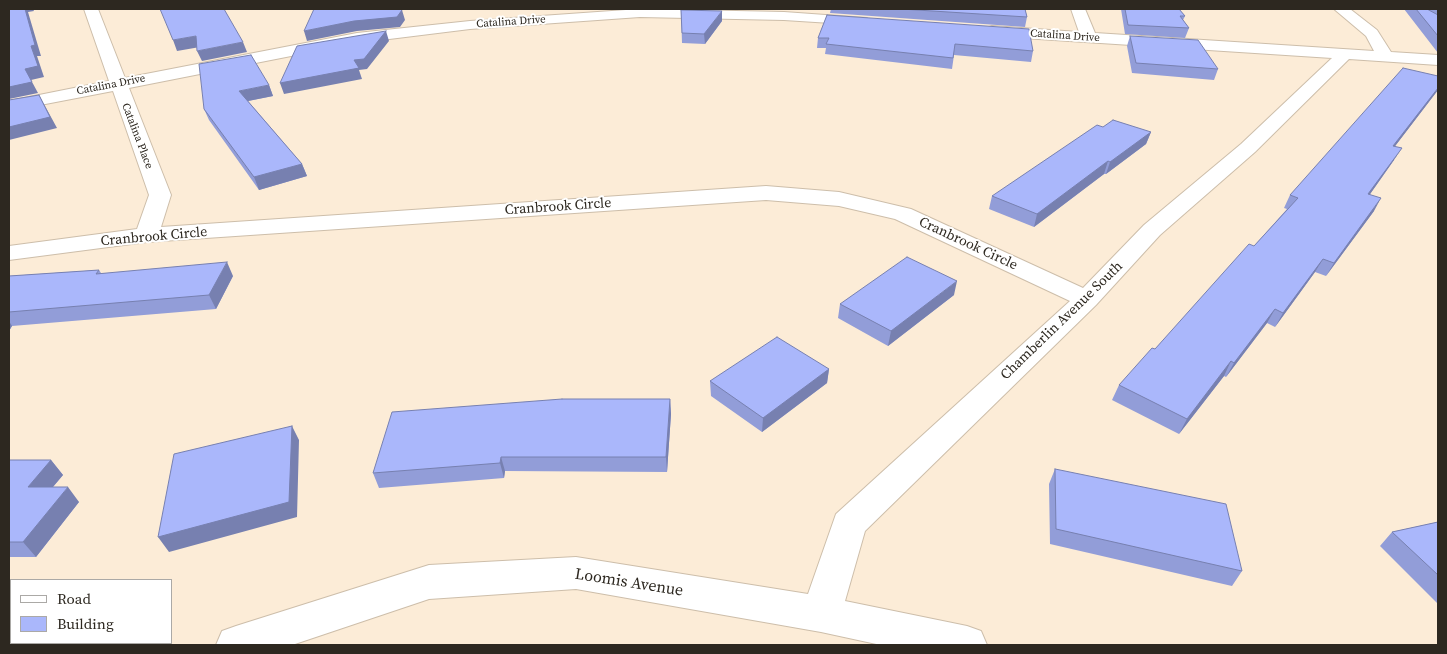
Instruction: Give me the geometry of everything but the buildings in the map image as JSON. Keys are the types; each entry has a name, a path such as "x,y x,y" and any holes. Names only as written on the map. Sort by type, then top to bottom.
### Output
{"street":[{"name":"Catalina Place","path":"91,9 117,84 160,196 147,236"},
{"path":"470,25 471,9"},
{"path":"1078,9 1089,38"},
{"path":"1341,9 1372,33 1385,56"},
{"name":"Catalina Drive","path":"9,106 357,38 470,25 640,13 786,12 872,22"},
{"name":"Catalina Drive","path":"981,30 1438,60"},
{"name":"Chamberlin Avenue South","path":"821,614 848,524 1087,299 1152,230 1248,148 1345,54"},
{"name":"Cranbrook Circle","path":"9,253 147,236 766,193 839,199 903,214 1087,299"},
{"name":"Loomis Avenue","path":"236,645 429,582 566,573 576,573 821,614 967,645"}]}
